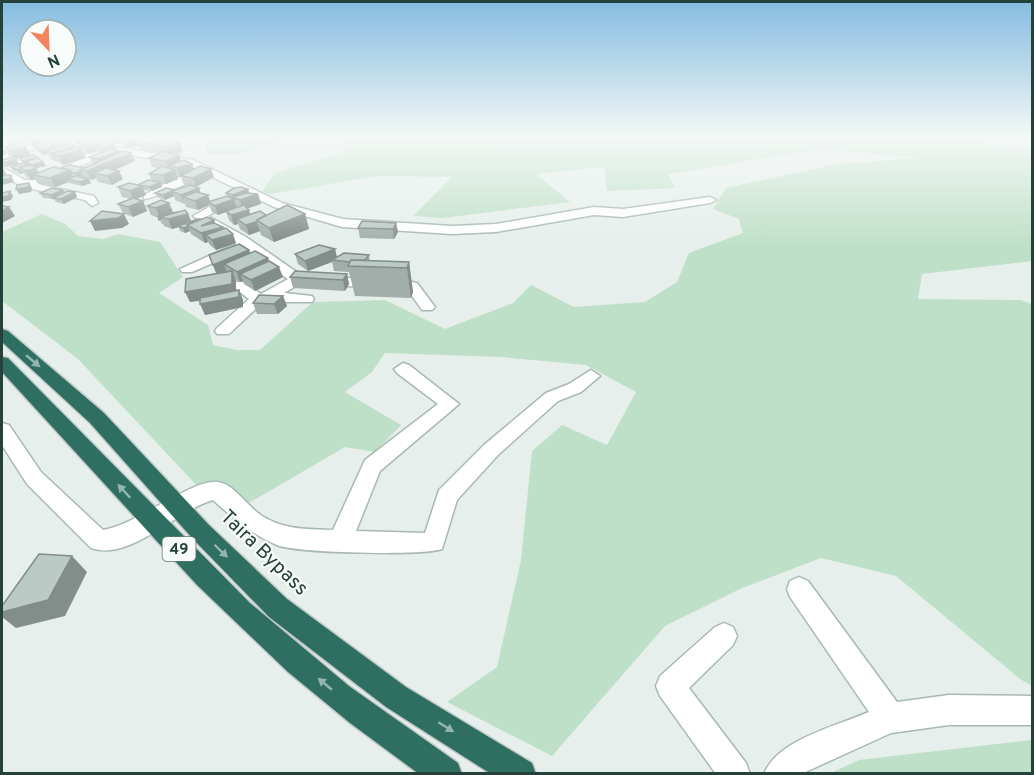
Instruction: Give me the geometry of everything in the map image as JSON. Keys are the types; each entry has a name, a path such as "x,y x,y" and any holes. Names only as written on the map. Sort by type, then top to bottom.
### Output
{"highway":[{"name":"Taira Bypass","path":"2,334 89,411 180,506 201,532 278,608 396,697 521,774"},
{"name":"49","path":"2,362 152,522 277,645 370,722 447,774"}],"street":[{"path":"6,172 23,183"},
{"path":"2,188 36,182 51,172"},
{"path":"148,196 178,181 204,172"},
{"path":"210,172 244,191 278,205 342,223 452,230 496,228 594,211 623,213 710,200"},
{"path":"36,182 36,187 90,198 92,203"},
{"path":"244,191 194,216 247,244 298,279 412,286 427,307"},
{"path":"187,269 247,244"},
{"path":"223,331 263,298 298,279"},
{"path":"238,285 263,298 307,299"},
{"path":"340,542 372,466 450,404 404,369"},
{"path":"2,430 34,478 99,541 123,537 204,493 217,490 253,522 285,538 410,544 434,542 447,496 491,450 552,397 575,388 591,376"},
{"path":"799,589 890,718"},
{"path":"724,636 670,686 735,774"},
{"path":"779,774 792,759 890,718 949,710 1032,711"}],"green space":[{"path":"554,172 536,174 570,202 444,218 413,216 452,177 376,176 259,196 275,173"},
{"path":"605,172 679,172 668,174 675,188 607,191"},
{"path":"800,172 1032,172 1032,261 922,274 918,299 1020,300 1032,304 1032,686 1020,679 896,576 821,558 742,588 665,626 552,756 447,702 497,667 521,560 532,451 562,425 607,445 636,392 586,365 501,357 385,353 372,372 345,392 401,425 375,452 345,447 247,504 200,489 78,359 2,301 2,232 42,214 65,224 78,236 103,239 119,234 160,242 183,277 159,293 208,325 213,345 237,350 260,350 313,302 385,300 445,329 513,303 531,285 574,307 645,302 677,282 689,253 743,233 739,219 713,209 726,188"},
{"path":"1032,740 1032,773 831,773 859,760"}],"building":[{"path":"40,172 65,172 50,178 33,175"},
{"path":"96,172 116,172 107,176 94,173"},
{"path":"152,172 170,172 163,175 149,174"},
{"path":"188,172 205,172 193,178 181,176"},
{"path":"11,175 11,178 2,180 2,176"},
{"path":"76,176 88,179 80,182 67,179"},
{"path":"148,180 160,182 150,187 138,185"},
{"path":"29,183 28,187 16,189 17,185"},
{"path":"129,183 142,186 130,191 118,187"},
{"path":"190,185 199,188 181,195 172,191"},
{"path":"52,188 63,190 51,195 40,193"},
{"path":"166,188 175,190 163,195 155,193"},
{"path":"234,188 248,189 233,195 226,193"},
{"path":"10,191 8,196 2,197 2,193"},
{"path":"67,191 75,192 61,199 53,198"},
{"path":"196,192 208,195 195,201 183,197"},
{"path":"246,193 258,194 240,200 232,197"},
{"path":"227,196 234,199 215,206 208,202"},
{"path":"133,198 143,201 128,207 118,204"},
{"path":"161,200 169,203 156,208 147,206"},
{"path":"244,205 249,210 231,215 226,211"},
{"path":"287,205 305,214 269,228 257,220"},
{"path":"185,210 188,214 168,219 160,217"},
{"path":"102,211 124,214 118,218 90,221"},
{"path":"260,211 266,215 258,221 246,225 237,219"},
{"path":"207,217 214,220 201,226 214,223 223,227 201,233 187,225"},
{"path":"201,219 187,225 188,227 178,226"},
{"path":"362,221 396,223 393,229 358,228"},
{"path":"226,228 233,234 212,240 206,235"},
{"path":"239,244 249,250 213,265 209,255"},
{"path":"319,245 335,249 305,261 295,254"},
{"path":"255,251 268,258 237,272 224,264"},
{"path":"344,253 369,255 365,260 351,260 350,262 332,260"},
{"path":"351,260 409,262 407,268 348,266"},
{"path":"269,261 279,267 251,280 240,274"},
{"path":"232,271 232,284 185,292 186,279"},
{"path":"295,271 347,274 343,280 290,277"},
{"path":"239,290 239,297 200,304 200,298"},
{"path":"259,295 283,296 274,304 253,303"},
{"path":"39,554 72,556 48,600 2,612 2,606"}]}
